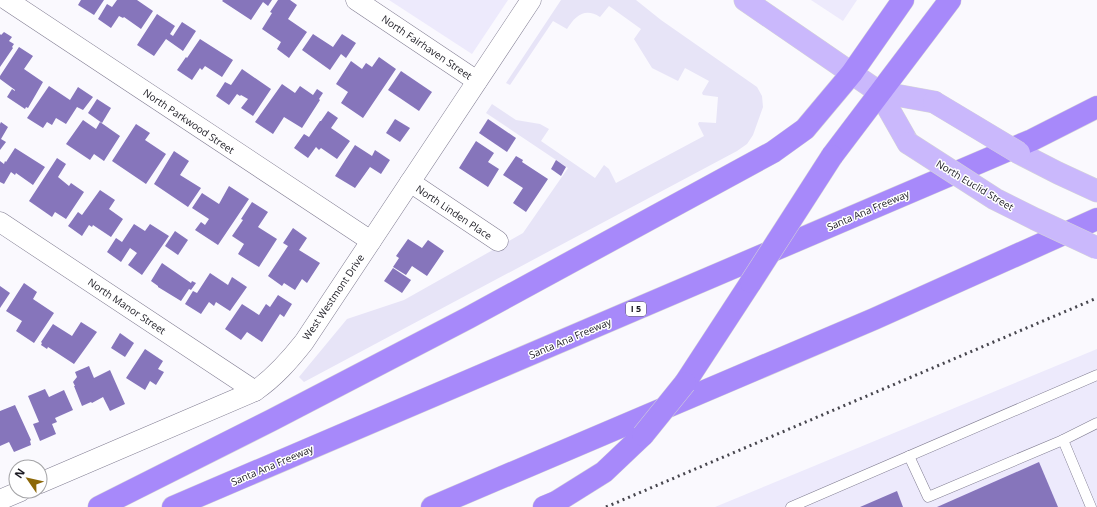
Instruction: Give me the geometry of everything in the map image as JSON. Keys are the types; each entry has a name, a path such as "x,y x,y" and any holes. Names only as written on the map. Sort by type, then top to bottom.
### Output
{"highway":[{"path":"99,507 272,420 468,318 773,152 805,129 852,73 903,0"},
{"path":"544,507 556,502 604,472 643,435 668,405 685,383 832,156 950,0"},
{"name":"Santa Ana Freeway","path":"173,507 1032,140 1097,107"},
{"path":"432,507 874,319 1097,219"}],"main road":[{"name":"North Euclid Street","path":"745,0 879,92 934,102 1019,153 1097,191"},
{"name":"North Euclid Street","path":"879,92 908,143 995,199 1097,248"}],"street":[{"name":"North Parkwood Street","path":"7,0 371,241"},
{"name":"North Fairhaven Street","path":"356,0 477,81"},
{"name":"West Westmont Drive","path":"48,480 255,391 276,375 289,362 304,342 530,0"},
{"name":"North Linden Place","path":"410,182 498,241"},
{"name":"North Manor Street","path":"0,222 255,391"}],"lane":[{"path":"792,507 1097,375"},
{"path":"909,456 928,497 1063,440 1097,423"},
{"path":"1063,440 1091,507"}],"shaded area":[{"path":"389,0 508,0 472,54"},
{"path":"561,0 636,0 661,20 757,87 762,96 763,107 753,135 747,144 737,151 304,382 299,377 347,319 404,300 523,233 568,168 486,113 492,104 516,120 540,124 549,129 541,141 595,178 604,165 609,169 616,183 704,136 698,124 699,122 716,123 718,97 703,95 702,93 709,81 685,68 678,81 652,68 634,39 641,29 609,6 600,17 590,13 581,14 573,20 567,29 553,21 510,85 506,83"},
{"path":"811,0 857,0 843,21"},
{"path":"1097,349 1097,507 715,507"}],"building":[{"path":"81,0 104,0 94,15 78,5"},
{"path":"117,0 137,0 153,11 141,29 124,17 119,16 111,28 98,19 107,4 112,7"},
{"path":"272,0 268,6 263,2 251,20 222,1"},
{"path":"278,0 290,0 297,5 288,19 307,32 289,58 277,49 281,42 262,29 272,13 270,12"},
{"path":"157,14 175,26 170,34 173,36 182,22 196,31 183,51 166,39 154,56 137,45"},
{"path":"4,32 12,37 9,41 14,44 12,47 13,48 0,67 0,34 1,35"},
{"path":"313,34 333,47 342,34 356,43 346,58 341,54 330,70 302,50"},
{"path":"200,39 233,60 222,77 205,66 202,70 200,68 192,80 177,70"},
{"path":"19,47 33,56 24,69 43,82 28,108 26,107 25,109 7,97 12,89 15,90 0,79 0,76"},
{"path":"379,57 396,69 363,118 341,103 348,92 336,84 351,61 362,69 366,63 372,67"},
{"path":"242,69 271,89 253,116 241,108 248,99 241,95 240,96 237,94 229,105 216,96 225,82 231,85"},
{"path":"401,71 432,92 419,111 388,90"},
{"path":"282,84 295,93 300,86 313,95 317,89 323,93 302,128 284,117 273,134 255,122"},
{"path":"49,86 70,100 78,87 93,97 83,110 77,107 66,124 56,118 52,125 47,122 43,128 27,118"},
{"path":"97,99 111,108 102,123 88,113"},
{"path":"328,111 338,118 331,128 350,141 337,159 321,148 319,150 316,147 308,158 294,148 304,134 309,137"},
{"path":"395,119 410,128 400,142 386,133"},
{"path":"488,119 516,138 507,152 479,133"},
{"path":"83,120 96,129 100,122 120,136 104,161 94,154 90,160 66,144"},
{"path":"1,122 8,127 1,139 6,142 0,150 0,124"},
{"path":"136,124 150,133 145,140 166,154 146,184 112,161"},
{"path":"476,141 494,153 488,162 499,169 488,187 459,168"},
{"path":"355,145 372,156 375,150 390,160 381,174 370,167 355,188 335,176"},
{"path":"15,148 45,167 33,185 16,173 15,175 11,172 4,184 0,182 0,161 4,164"},
{"path":"174,151 189,161 180,175 201,188 188,207 154,184"},
{"path":"516,156 523,160 522,162 548,179 526,212 513,203 523,188 503,175"},
{"path":"57,158 66,164 58,177 69,186 71,183 84,192 66,219 55,212 52,217 29,201"},
{"path":"556,160 566,167 561,176 551,169"},
{"path":"229,186 249,199 218,245 195,230 201,222 205,225 209,219 192,208 202,193 219,204"},
{"path":"100,190 115,200 109,209 123,219 111,237 93,225 92,227 89,225 82,236 68,226 78,212 82,215"},
{"path":"252,202 268,212 258,227 277,239 259,267 238,254 244,244 232,236 243,220 241,219"},
{"path":"134,224 145,231 150,224 169,236 142,275 128,265 137,253 130,248 121,262 107,252 116,238 122,242"},
{"path":"293,228 307,238 299,250 320,263 307,283 302,279 295,290 284,283 282,286 268,276 288,246 283,243"},
{"path":"175,231 188,240 178,255 165,246"},
{"path":"408,239 422,248 428,240 444,251 427,276 412,266 406,275 393,267 399,258 396,256"},
{"path":"162,263 191,283 192,281 196,283 191,290 189,289 181,301 151,281"},
{"path":"393,268 411,280 402,293 384,281"},
{"path":"210,273 228,285 232,277 247,287 230,311 216,302 214,306 209,302 201,314 185,304 193,291 197,293"},
{"path":"24,283 37,292 33,299 54,313 34,343 16,331 22,321 6,311"},
{"path":"0,286 10,293 0,308"},
{"path":"278,295 292,304 284,317 280,314 262,342 247,332 241,340 225,329 242,304 259,315 266,304 270,307"},
{"path":"81,322 97,332 74,364 48,347 47,349 41,345 41,342 53,324 72,336"},
{"path":"120,333 134,343 125,357 111,348"},
{"path":"145,349 163,361 158,369 164,372 156,385 150,381 145,390 126,378"},
{"path":"89,366 94,378 110,370 125,404 110,411 103,397 82,406 73,382 77,377 75,372"},
{"path":"45,389 49,397 64,390 73,410 55,418 57,422 52,424 56,434 40,441 33,424 39,422 28,396"},
{"path":"15,405 31,440 31,445 14,452 9,442 0,446 0,411"},
{"path":"1039,462 1058,507 937,507"},
{"path":"897,491 903,507 860,507"}],"railway":[{"path":"606,507 1097,298"}]}
